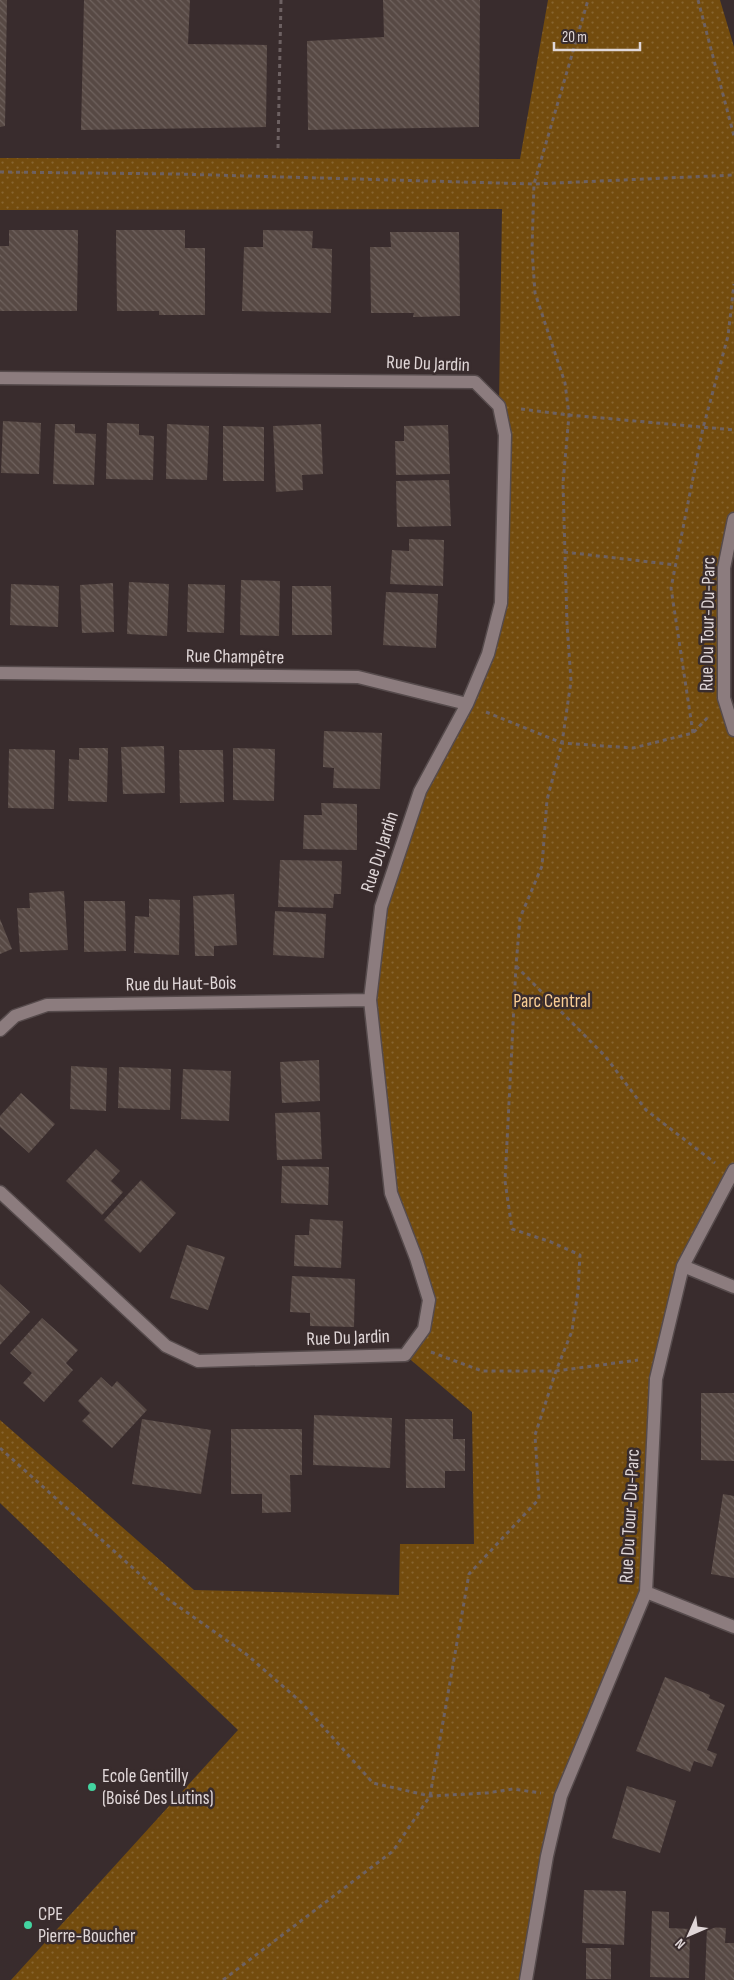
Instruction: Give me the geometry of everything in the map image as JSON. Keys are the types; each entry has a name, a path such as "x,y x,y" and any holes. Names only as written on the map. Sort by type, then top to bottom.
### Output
{"street":[{"name":"Rue Du Jardin","path":"0,378 475,382 499,406 505,436 501,603 488,654 467,704 420,791 381,907 370,1000 391,1193 416,1258 429,1300 424,1329 405,1354 198,1361 166,1346 0,1192"},
{"name":"Rue Du Tour-Du-Parc","path":"734,518 724,568 729,698 734,730"},
{"name":"Rue Champêtre","path":"0,673 358,677 467,704"},
{"name":"Rue du Haut-Bois","path":"0,1030 15,1016 48,1005 370,1000"},
{"name":"Rue Du Tour-Du-Parc","path":"526,1980 547,1856 561,1796 646,1592 656,1380 683,1266 732,1172"},
{"path":"683,1266 734,1287"},
{"name":"Rue Du Tour-Du-Parc","path":"646,1592 734,1627"}],"path":[{"path":"278,148 281,0"},
{"path":"223,1980 393,1851 430,1796 469,1574 539,1500 535,1435 556,1371 572,1331 578,1291 580,1255 512,1228 506,1181 520,918 542,866 547,800 562,743 571,681 564,552 563,483 569,415 565,383 535,293 532,249 534,184 588,0"},
{"path":"698,0 734,136"},
{"path":"0,172 177,174 534,184 734,175"},
{"path":"693,733 671,588 704,428 728,336 734,284"},
{"path":"499,406 569,415 734,430"},
{"path":"564,552 676,565"},
{"path":"467,704 562,743 632,748 693,733 729,698"},
{"path":"516,966 605,1056 646,1110 732,1172"},
{"path":"412,1345 482,1371 556,1371 661,1357"},
{"path":"0,1448 166,1597 246,1654 301,1702 373,1782 430,1796 487,1793 513,1789 561,1796"}],"green space":[{"name":"Parc Central","path":"548,0 720,0 734,47 734,519 724,568 724,698 734,730 734,1170 683,1266 656,1379 646,1592 561,1796 526,1980 11,1980 238,1730 0,1503 0,1420 194,1590 399,1595 400,1544 474,1544 472,1412 405,1355 424,1329 429,1300 391,1193 370,1000 381,907 420,791 467,704 501,603 499,406 502,209 0,210 0,158 520,159"}],"building":[{"path":"0,0 7,0 5,126 0,127"},
{"path":"84,0 190,0 188,44 267,45 266,127 81,130"},
{"path":"383,0 480,0 479,127 308,130 307,41 384,37"},
{"path":"9,230 78,230 77,311 0,311 0,246 9,246"},
{"path":"116,230 185,230 185,248 205,248 205,315 159,315 159,311 117,311"},
{"path":"263,230 313,231 312,248 332,249 331,313 242,311 244,247 263,247"},
{"path":"390,232 459,232 460,316 413,317 414,313 371,313 370,247 391,247"},
{"path":"3,421 41,423 39,474 1,473"},
{"path":"107,423 139,424 139,435 154,436 153,480 106,479"},
{"path":"55,424 75,424 75,433 96,434 94,485 53,484"},
{"path":"167,424 209,426 207,480 166,479"},
{"path":"321,424 323,474 302,475 303,490 276,492 273,426"},
{"path":"448,425 450,474 396,475 395,441 404,441 404,426"},
{"path":"223,426 264,427 264,481 223,481"},
{"path":"449,480 451,526 397,527 396,481"},
{"path":"409,539 444,540 443,586 390,584 392,550 409,551"},
{"path":"241,580 280,581 279,636 240,635"},
{"path":"129,582 169,584 167,636 127,634"},
{"path":"113,583 114,632 82,633 80,585"},
{"path":"11,584 59,586 58,627 10,625"},
{"path":"188,584 225,585 224,633 187,632"},
{"path":"292,586 331,586 332,635 292,635"},
{"path":"386,592 438,594 436,648 383,645"},
{"path":"324,731 382,733 380,789 333,788 334,768 323,767"},
{"path":"164,746 165,793 123,794 121,747"},
{"path":"79,748 108,748 107,802 68,801 69,759 79,760"},
{"path":"233,748 275,749 274,801 233,800"},
{"path":"9,749 55,750 54,809 8,808"},
{"path":"179,750 223,750 224,802 180,803"},
{"path":"321,803 357,804 357,850 303,849 304,815 322,815"},
{"path":"280,860 342,861 341,894 334,894 333,908 278,907"},
{"path":"64,891 68,950 20,952 17,908 30,908 29,893"},
{"path":"234,894 237,945 214,946 214,956 195,956 193,896"},
{"path":"149,899 180,900 179,955 134,953 135,916 149,917"},
{"path":"84,901 125,901 126,951 84,952"},
{"path":"275,911 326,914 324,958 273,955"},
{"path":"0,919 12,949 0,954"},
{"path":"319,1060 320,1101 282,1103 280,1062"},
{"path":"71,1066 107,1068 106,1111 70,1109"},
{"path":"119,1067 171,1069 170,1110 118,1108"},
{"path":"183,1069 231,1071 229,1121 181,1119"},
{"path":"21,1093 55,1124 29,1153 0,1127 0,1116"},
{"path":"320,1112 322,1159 277,1160 275,1113"},
{"path":"96,1149 120,1171 111,1181 123,1192 102,1215 66,1181"},
{"path":"282,1166 329,1167 328,1205 281,1203"},
{"path":"141,1180 176,1213 140,1253 104,1220"},
{"path":"310,1219 343,1221 341,1268 294,1266 295,1235 309,1235"},
{"path":"187,1245 225,1257 208,1310 170,1298"},
{"path":"292,1276 355,1279 354,1327 310,1326 310,1313 290,1312"},
{"path":"0,1284 30,1312 0,1345"},
{"path":"42,1318 78,1350 66,1363 73,1370 44,1402 23,1383 32,1373 10,1353"},
{"path":"101,1377 112,1387 117,1381 147,1410 112,1448 82,1421 90,1413 78,1401"},
{"path":"701,1393 734,1393 734,1461 701,1460"},
{"path":"314,1415 392,1418 390,1468 313,1465"},
{"path":"142,1419 211,1430 201,1494 132,1484"},
{"path":"405,1419 453,1419 453,1439 465,1439 465,1471 445,1471 445,1488 406,1488"},
{"path":"231,1429 302,1429 302,1475 290,1475 291,1512 262,1513 262,1494 231,1494"},
{"path":"723,1494 734,1496 734,1578 711,1574"},
{"path":"665,1677 710,1695 709,1698 725,1705 707,1750 717,1754 712,1767 694,1761 690,1772 636,1751"},
{"path":"627,1786 676,1801 660,1853 612,1838"},
{"path":"584,1890 626,1891 624,1945 582,1943"},
{"path":"652,1911 669,1912 669,1928 690,1929 689,1978 650,1977"},
{"path":"707,1927 726,1928 725,1943 734,1943 734,1980 705,1980"},
{"path":"586,1948 611,1948 611,1979 586,1979"}],"place":[{"name":"Ecole Gentilly (Boisé Des Lutins)","path":"92,1787"},
{"name":"CPE Pierre-Boucher","path":"28,1925"}]}
